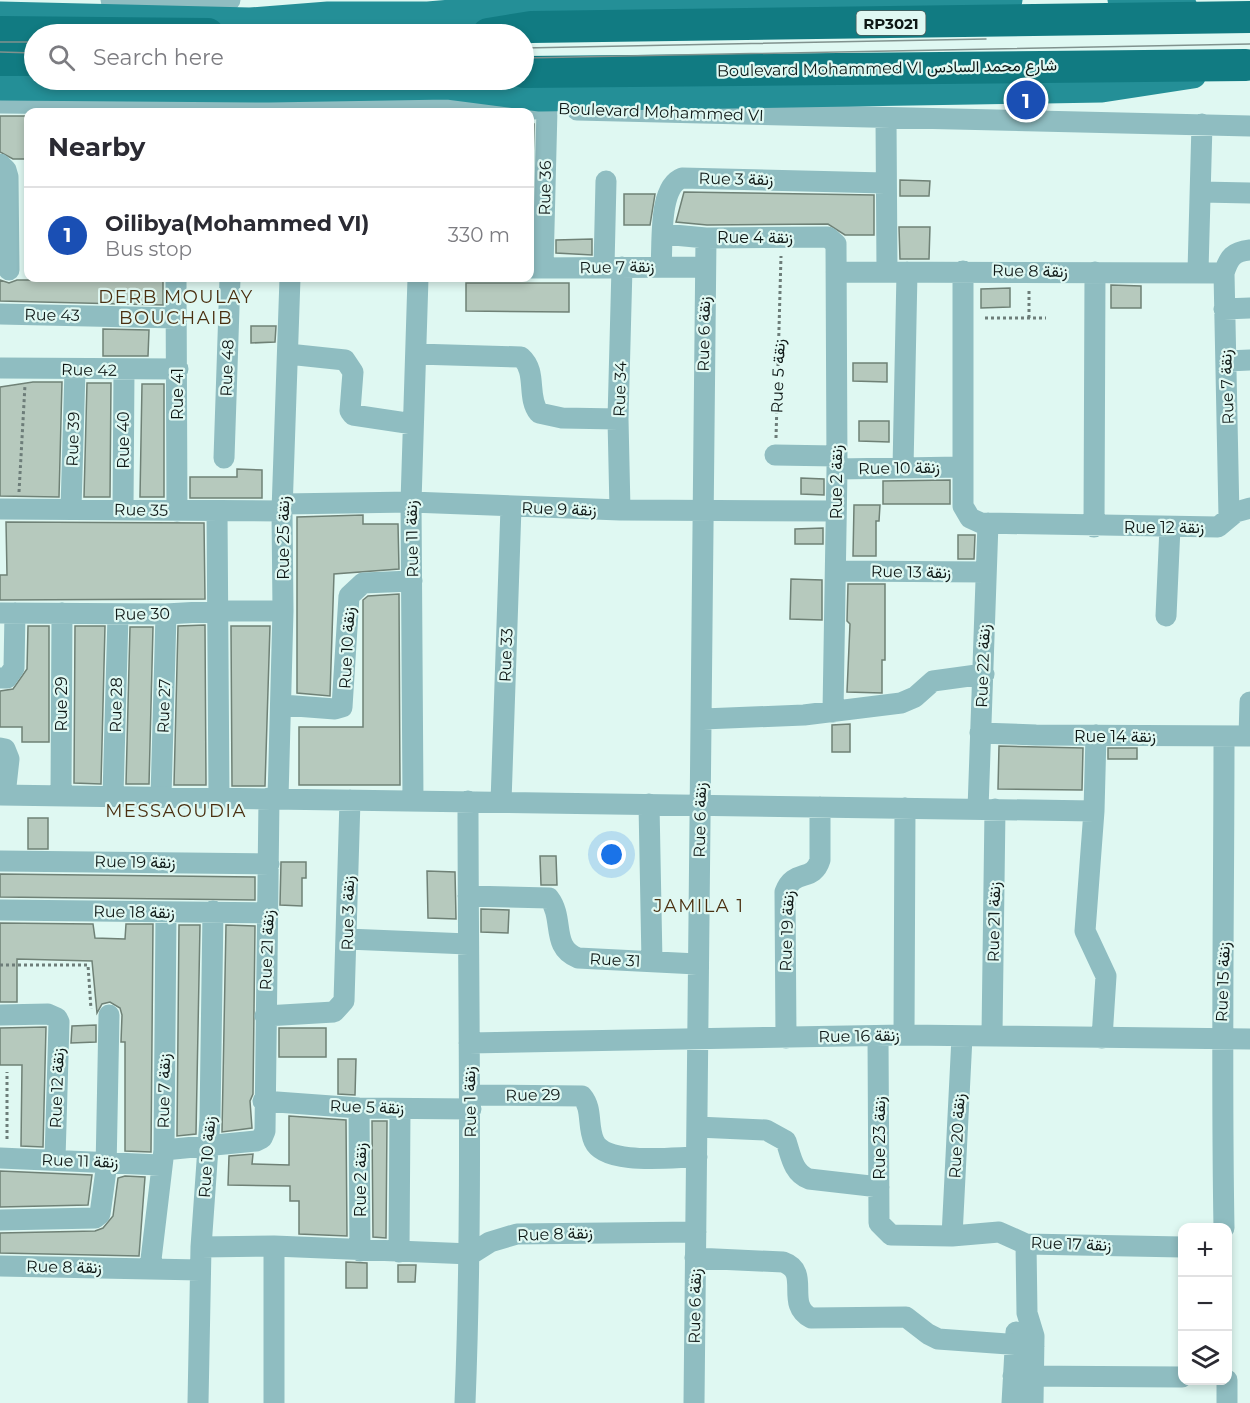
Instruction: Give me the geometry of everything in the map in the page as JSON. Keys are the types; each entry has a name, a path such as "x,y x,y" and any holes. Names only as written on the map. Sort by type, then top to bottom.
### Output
{"highway":[{"name":"RP3021","path":"534,27 1250,17"},
{"path":"0,32 24,32"},
{"path":"0,60 24,60"},
{"name":"Boulevard Mohammed VI شارع محمد السادس","path":"534,72 1248,65"}],"main road":[{"path":"0,15 250,21 299,17 428,15 555,4 1009,0"},
{"path":"1121,0 1250,17"},
{"name":"Boulevard Mohammed VI","path":"481,90 540,98 1102,89 1248,65"},
{"name":"Boulevard Mohammed VI","path":"0,87 24,88"},
{"name":"Boulevard Mohammed VI","path":"144,90 287,93 423,102 460,90"}],"street":[{"path":"111,0 230,0"},
{"name":"Boulevard Mohammed VI","path":"186,108 287,93"},
{"name":"Boulevard Mohammed VI","path":"423,102 529,108"},
{"name":"Boulevard Mohammed VI","path":"0,103 67,108"},
{"name":"Boulevard Mohammed VI","path":"534,108 886,119 1250,126"},
{"name":"Rue 36","path":"536,268 547,109"},
{"path":"886,119 885,183 896,272 903,468"},
{"path":"1198,271 1202,124"},
{"path":"0,164 6,170 8,177 13,270"},
{"name":"Rue 3 زنقة","path":"661,266 667,192 674,182 681,178 885,183"},
{"name":"Rue 34","path":"606,182 613,267 620,510"},
{"path":"1201,192 1250,193"},
{"name":"Rue 4 زنقة","path":"663,234 706,238 828,237 835,242 836,262"},
{"name":"Rue 6 زنقة","path":"694,1403 697,964 703,719 706,238"},
{"path":"1224,273 1233,254 1250,250"},
{"name":"Rue 8 زنقة","path":"836,262 896,272 1198,271 1224,273"},
{"name":"Rue 2 زنقة","path":"833,712 836,571 836,262"},
{"name":"Rue 7 زنقة","path":"536,268 705,267"},
{"path":"963,271 961,467 963,506 974,521 1094,527 1095,272"},
{"name":"Rue 7 زنقة","path":"1224,273 1227,361 1240,448 1230,517"},
{"name":"Rue 41","path":"176,282 177,511"},
{"name":"Rue 48","path":"224,458 230,282"},
{"name":"Rue 25 زنقة","path":"273,798 282,705 283,508 290,282"},
{"name":"Rue 11 زنقة","path":"413,801 411,502 418,282"},
{"path":"1224,309 1250,308"},
{"name":"Rue 43","path":"0,314 177,318"},
{"path":"288,354 345,360 353,372 350,411 353,415 413,424"},
{"path":"416,354 521,357 530,367 534,405 538,413 562,418 618,419"},
{"path":"1227,361 1250,360"},
{"name":"Rue 42","path":"0,368 178,369"},
{"name":"Rue 39","path":"71,509 75,369"},
{"name":"Rue 40","path":"123,509 124,370"},
{"path":"776,455 836,463"},
{"name":"Rue 10 زنقة","path":"836,463 903,468 961,467"},
{"name":"Rue 9 زنقة","path":"283,508 411,502 620,510 836,511"},
{"name":"Rue 33","path":"501,802 511,507"},
{"name":"Rue 35","path":"9,509 217,512 283,508"},
{"path":"1230,517 1250,508"},
{"path":"217,512 219,798"},
{"name":"Rue 12 زنقة","path":"1094,527 1218,527 1230,517"},
{"name":"Rue 22 زنقة","path":"986,809 980,733 988,523"},
{"path":"1166,616 1170,527"},
{"name":"Rue 13 زنقة","path":"836,571 986,572"},
{"name":"Rue 10 زنقة","path":"282,705 335,709 342,706 349,596 363,583 412,581"},
{"name":"Rue 30","path":"7,613 118,615 283,611"},
{"path":"0,678 7,678 14,668 7,613"},
{"name":"Rue 29","path":"61,795 62,613"},
{"name":"Rue 27","path":"161,797 166,614"},
{"name":"Rue 28","path":"113,796 118,615"},
{"path":"703,719 833,712 901,703 915,698 933,681 984,674"},
{"path":"1250,702 1250,736"},
{"name":"Rue 14 زنقة","path":"980,733 1250,736"},
{"path":"1096,735 1094,810 1085,931 1106,976 1102,1038"},
{"name":"Rue 15 زنقة","path":"1224,736 1225,939 1221,1039 1224,1223"},
{"path":"0,748 5,749 9,759 3,795 1094,810"},
{"name":"Rue 21 زنقة","path":"263,1101 269,864 273,798"},
{"name":"Rue 3 زنقة","path":"265,1016 324,1014 334,1012 344,1001 350,800"},
{"name":"Rue 1 زنقة","path":"465,1403 471,1254 468,801"},
{"path":"649,804 652,962"},
{"name":"Rue 19 زنقة","path":"786,1038 785,892 789,882 795,877 813,874 818,868 820,807"},
{"path":"904,1035 905,808"},
{"name":"Rue 21 زنقة","path":"986,809 992,1035"},
{"name":"Rue 19 زنقة","path":"0,861 269,864"},
{"name":"Rue 31","path":"468,896 549,898 555,906 562,947 567,954 578,958 697,964"},
{"name":"Rue 18 زنقة","path":"0,910 268,913"},
{"name":"Rue 10 زنقة","path":"198,1403 200,1270 210,1119 213,911"},
{"name":"Rue 7 زنقة","path":"150,1268 162,1158 166,913"},
{"path":"347,939 468,944"},
{"name":"Rue 12 زنقة","path":"0,1015 48,1014 57,1018 59,1022 55,1159"},
{"path":"0,1220 95,1218 102,1210 105,1162 100,1016"},
{"name":"Rue 16 زنقة","path":"469,1043 904,1035 1250,1039"},
{"name":"Rue 23 زنقة","path":"878,1036 879,1223 891,1235"},
{"name":"Rue 20 زنقة","path":"952,1236 962,1037"},
{"name":"Rue 29","path":"471,1102 582,1096 587,1103 593,1141 610,1155 697,1157"},
{"path":"162,1158 207,1146 262,1138 265,1131 263,1101"},
{"name":"Rue 5 زنقة","path":"263,1101 359,1108 400,1108 471,1102"},
{"name":"Rue 2 زنقة","path":"359,1108 360,1251"},
{"path":"399,1252 400,1108"},
{"path":"697,1127 766,1130 786,1141 800,1176 879,1187"},
{"name":"Rue 11 زنقة","path":"4,1158 105,1162 162,1158"},
{"name":"Rue 8 زنقة","path":"201,1247 274,1246 471,1254 490,1242 517,1234 696,1232"},
{"name":"Rue 17 زنقة","path":"891,1235 952,1236 999,1232 1026,1244 1178,1247"},
{"path":"1012,1403 1023,1376 1024,1346 1015,1336 1027,1313 1026,1244"},
{"path":"274,1246 274,1403"},
{"path":"695,1258 783,1262 792,1265 797,1272 799,1305 804,1315 811,1318 906,1317 927,1335 938,1339 1024,1346"},
{"name":"Rue 8 زنقة","path":"0,1266 200,1270"},
{"path":"1023,1376 1178,1377"},
{"path":"1023,1376 1033,1403"},
{"path":"1227,1385 1227,1403"}],"path":[{"name":"Rue 5 زنقة","path":"776,455 782,237"},
{"path":"1029,271 1029,318"},
{"path":"985,318 1046,318"},
{"path":"9,509 26,368"},
{"path":"0,965 88,965 100,1016"},
{"path":"4,1158 7,1072"}],"building":[{"path":"0,116 24,116 24,159 13,159 0,152"},
{"path":"900,180 930,181 929,196 900,196"},
{"path":"684,192 874,195 874,235 845,235 828,224 707,225 676,222"},
{"path":"624,194 655,194 650,225 624,225"},
{"path":"899,227 930,227 929,259 900,259"},
{"path":"592,239 592,255 556,253 556,240"},
{"path":"0,280 9,283 17,280 24,280 24,282 163,282 163,305 0,301"},
{"path":"466,283 569,283 569,312 466,311"},
{"path":"1111,285 1141,286 1141,308 1111,308"},
{"path":"1010,288 1010,307 981,308 981,289"},
{"path":"251,326 276,326 275,342 251,343"},
{"path":"103,329 149,330 148,356 103,356"},
{"path":"853,363 887,363 887,382 853,381"},
{"path":"33,382 62,382 59,497 0,496 0,387"},
{"path":"87,383 111,383 110,497 84,497"},
{"path":"142,384 164,384 164,497 140,497"},
{"path":"859,421 889,421 889,442 859,441"},
{"path":"237,469 262,470 262,498 190,498 190,477 237,477"},
{"path":"801,478 824,479 824,495 801,494"},
{"path":"950,480 950,504 883,504 883,481"},
{"path":"854,505 880,505 879,521 876,521 876,556 853,556"},
{"path":"363,515 363,524 398,524 399,569 334,574 330,696 297,693 297,517"},
{"path":"6,522 204,523 205,599 0,600 0,575 7,575"},
{"path":"823,528 823,544 795,544 795,529"},
{"path":"958,535 975,535 974,559 958,559"},
{"path":"791,579 822,580 822,620 790,619"},
{"path":"848,584 885,584 885,660 882,660 882,693 847,692 850,624 847,621"},
{"path":"399,594 400,785 299,785 299,727 363,727 363,600 368,596"},
{"path":"205,625 206,785 174,785 178,626"},
{"path":"28,626 49,626 49,742 22,742 22,727 0,727 0,691 13,689 27,669"},
{"path":"75,626 105,626 101,784 74,783"},
{"path":"231,626 270,626 265,786 232,786"},
{"path":"130,627 153,627 149,784 126,784"},
{"path":"850,724 850,752 832,752 832,725"},
{"path":"999,746 1083,748 1082,790 998,789"},
{"path":"1108,748 1137,748 1137,759 1108,759"},
{"path":"28,818 48,818 48,849 28,849"},
{"path":"540,856 556,856 557,885 541,885"},
{"path":"281,862 306,862 306,878 302,878 302,906 280,905"},
{"path":"427,871 455,872 456,919 428,918"},
{"path":"0,874 255,877 255,900 0,897"},
{"path":"481,909 509,910 508,933 481,932"},
{"path":"0,923 93,924 95,938 125,939 126,924 153,924 151,1152 125,1151 125,1042 121,1042 122,1015 120,1008 110,1002 102,1004 97,1013 92,961 17,959 17,1002 0,1002"},
{"path":"179,925 200,925 196,1134 177,1136"},
{"path":"226,925 255,926 253,1094 250,1101 252,1128 222,1132"},
{"path":"96,1025 96,1042 71,1043 72,1026"},
{"path":"46,1027 43,1147 21,1146 22,1065 0,1065 0,1028"},
{"path":"279,1028 326,1028 326,1057 279,1057"},
{"path":"338,1059 356,1059 355,1095 338,1094"},
{"path":"289,1116 346,1120 347,1236 299,1234 299,1201 290,1201 290,1186 228,1185 229,1156 253,1154 252,1164 289,1165"},
{"path":"372,1121 387,1121 386,1238 373,1237"},
{"path":"0,1171 92,1175 88,1205 0,1207"},
{"path":"145,1177 139,1256 0,1253 0,1233 95,1231 103,1228 113,1216 118,1178"},
{"path":"346,1262 367,1263 367,1288 346,1288"},
{"path":"398,1265 416,1265 415,1282 398,1282"}],"tram line":[{"path":"534,48 986,39"},
{"path":"0,42 24,42"},
{"path":"534,58 1250,44"},
{"path":"0,52 24,53"}],"place":[{"name":"Oilibya(Mohammed VI)","path":"1026,100"}],"district":[{"name":"DERB MOULAY BOUCHAIB","path":"176,307"},
{"name":"MESSAOUDIA","path":"176,811"},
{"name":"JAMILA 1","path":"699,906"}]}
